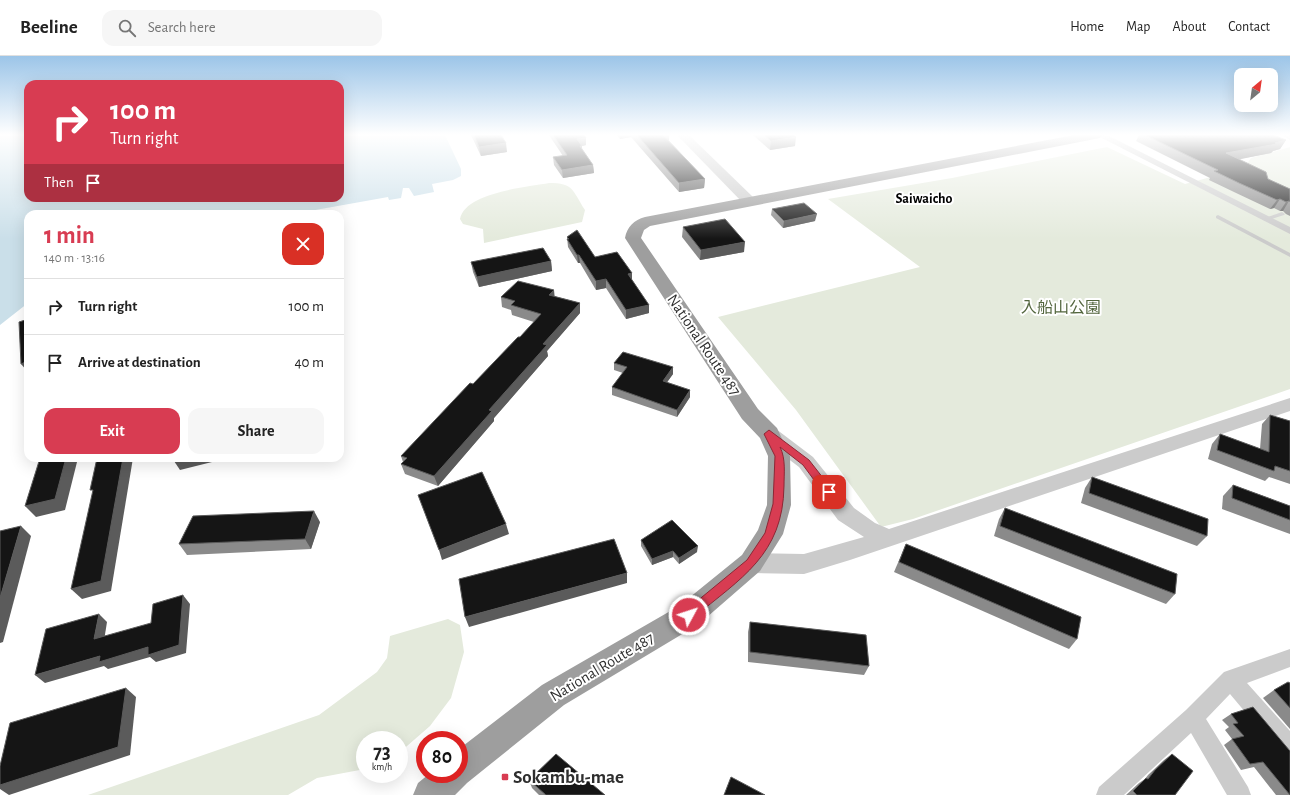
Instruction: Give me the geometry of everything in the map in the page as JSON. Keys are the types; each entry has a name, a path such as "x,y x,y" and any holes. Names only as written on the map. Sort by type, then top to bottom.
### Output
{"highway":[{"name":"National Route 487","path":"468,762 553,695 689,615 751,563 770,534 778,504 779,456 769,434 750,414 633,238 634,231 638,226 645,222 914,169"},
{"path":"430,795 444,783"}],"street":[{"path":"717,169 749,201"},
{"path":"1169,169 1290,231"},
{"path":"751,563 804,564 850,551 1290,404"},
{"path":"769,434 806,462 846,514 866,529 887,538"},
{"path":"1107,795 1193,717 1232,679 1290,658"},
{"path":"1232,679 1290,748"},
{"path":"1193,717 1240,795"}],"lane":[{"path":"1265,218 1282,214"},
{"path":"1218,218 1290,255"}],"green space":[{"name":"入船山公園","path":"995,169 1154,169 1185,184 1239,169 1290,169 1290,389 913,519 881,527 796,410 718,317 920,267 828,199"},
{"path":"549,183 563,184 572,189 585,210 582,222 484,243 483,229 463,224 460,219 464,210 473,203 485,197 498,192"},
{"path":"448,619 460,625 464,652 451,698 430,726 424,731 416,731 416,738 408,745 408,731 356,731 356,771 317,778 288,795 88,795 319,715 377,672 387,658 390,636"}],"water":[{"path":"0,169 24,169 24,202 344,202 344,169 461,169 461,176 453,180 432,184 434,192 414,196 409,188 403,188 401,198 389,200 388,197 315,210 24,210 24,306 0,325"}],"building":[{"path":"667,169 696,169 705,179 679,183"},
{"path":"1261,169 1266,172 1268,179 1290,189 1290,202 1280,199 1277,200 1214,171"},
{"path":"804,203 817,214 784,221 772,209"},
{"path":"725,219 745,242 701,250 683,227"},
{"path":"577,230 595,257 617,252 632,273 628,274 649,305 626,310 606,279 596,281 567,239 569,239 567,237"},
{"path":"543,248 551,261 477,277 471,262"},
{"path":"518,281 554,290 549,295 580,303 543,344 547,345 489,410 492,411 434,476 401,464 407,458 401,456 470,383 473,384 541,314 511,305 515,301 501,297"},
{"path":"24,320 24,363 21,364 19,322"},
{"path":"623,352 673,367 663,381 690,390 677,410 612,387 627,367 614,363"},
{"path":"1270,415 1290,421 1290,471 1275,466 1274,471 1217,450 1220,434 1269,452"},
{"path":"39,462 65,462 55,499 25,506"},
{"path":"96,462 122,462 101,581 71,589 93,490 90,490"},
{"path":"482,472 506,524 439,550 418,495"},
{"path":"1092,477 1208,519 1207,536 1089,493"},
{"path":"1233,485 1290,506 1290,520 1232,498"},
{"path":"1005,508 1177,574 1175,594 1000,526"},
{"path":"314,511 305,539 179,544 193,516"},
{"path":"672,520 698,546 679,558 673,551 652,559 641,540"},
{"path":"21,526 0,598 0,531"},
{"path":"614,539 627,573 465,617 459,579"},
{"path":"906,544 1081,617 1077,639 899,562"},
{"path":"183,595 179,645 148,655 148,647 99,662 100,656 35,675 46,629 99,614 94,639 151,623 153,604"},
{"path":"750,622 866,635 869,666 750,652"},
{"path":"1288,682 1290,683 1290,708 1274,690"},
{"path":"126,688 118,747 0,785 0,766 10,723"},
{"path":"1253,707 1290,751 1290,795 1263,762 1250,764 1232,739 1244,736 1233,724 1238,723 1231,714"},
{"path":"556,754 605,795 546,795 529,780"},
{"path":"1172,754 1193,771 1175,795 1137,795 1133,791 1146,778 1148,779"},
{"path":"731,777 765,795 724,795"}],"place":[{"name":"Sokambu-mae","path":"505,777"}],"district":[{"name":"Saiwaicho","path":"924,199"}],"route":[{"path":"689,615 751,563 770,534 778,504 779,456 769,434 806,462 829,492"}]}
